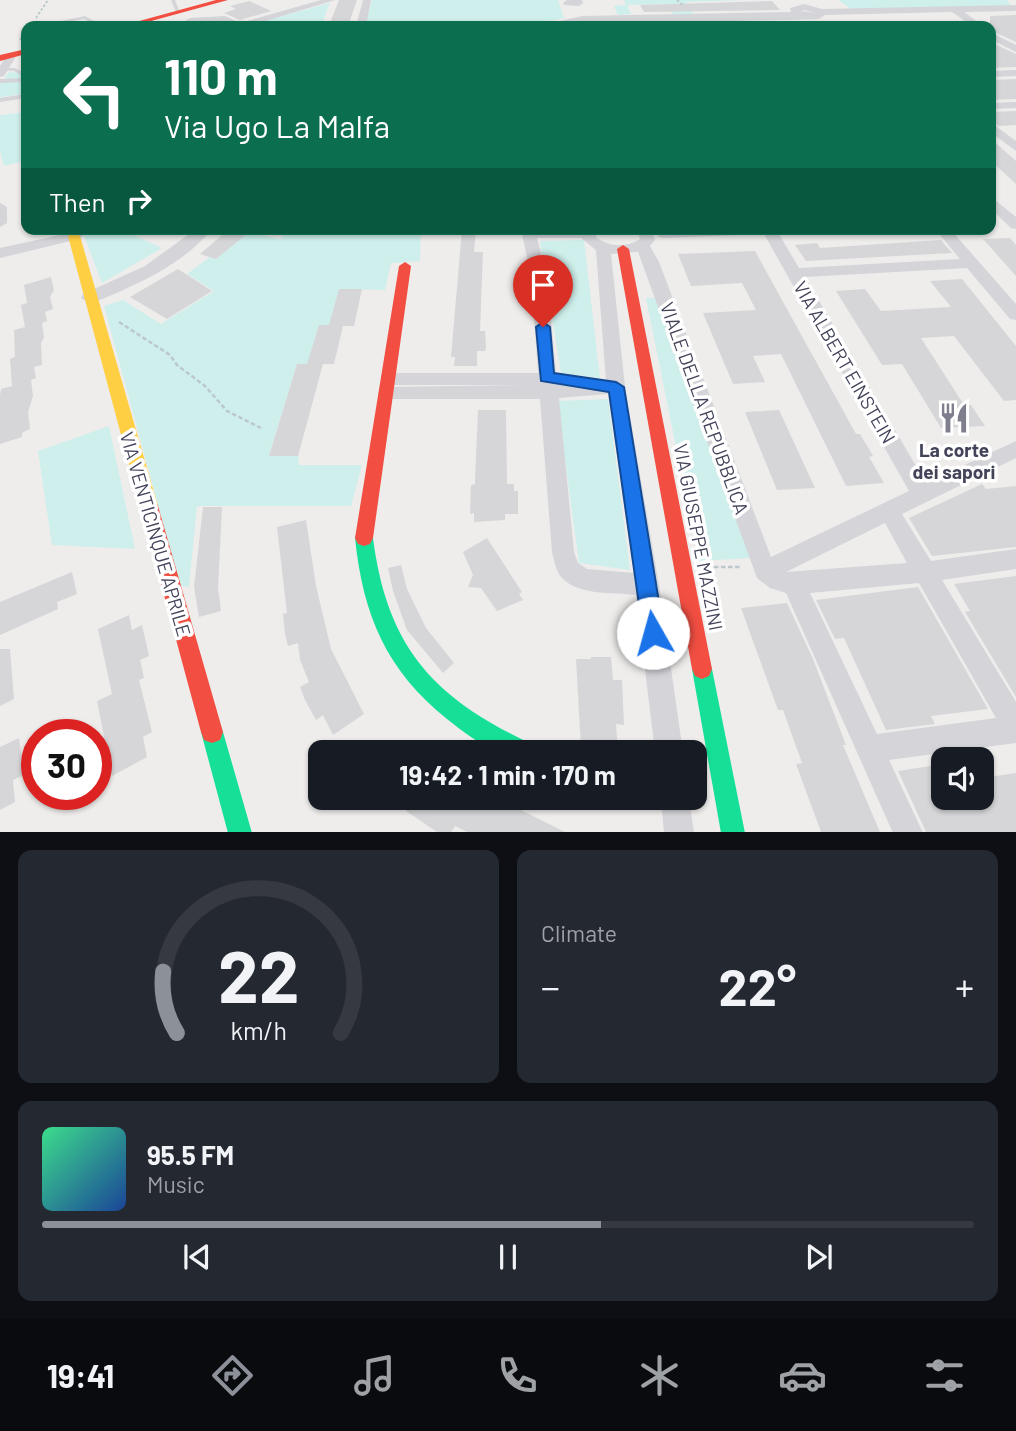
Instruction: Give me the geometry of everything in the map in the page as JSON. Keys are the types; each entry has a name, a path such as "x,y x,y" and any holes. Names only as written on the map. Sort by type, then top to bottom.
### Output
{"street":[{"path":"148,21 185,13 223,0"},
{"path":"256,21 331,0"},
{"path":"362,21 367,0"},
{"path":"578,0 576,18 616,21"},
{"path":"671,21 804,11 954,9 1015,3"},
{"path":"285,5 295,10"},
{"path":"954,9 971,21"},
{"path":"804,11 819,21"},
{"path":"185,13 229,21"},
{"path":"996,38 1016,49"},
{"path":"996,74 1016,73"},
{"path":"996,107 1016,105"},
{"path":"996,129 1016,131"},
{"path":"996,130 1016,147"},
{"path":"996,192 1014,217"},
{"path":"996,204 1014,217"},
{"path":"0,206 0,223"},
{"path":"996,218 1014,217"},
{"path":"0,253 70,235"},
{"name":"VIA VENTICINQUE APRILE","path":"78,235 89,298 240,832"},
{"path":"89,298 130,280 197,235"},
{"path":"530,235 539,276 563,552 569,570 583,579 647,585"},
{"path":"583,235 623,238 654,235"},
{"name":"VIA ALBERT EINSTEIN","path":"772,235 922,495"},
{"path":"947,235 1016,316"},
{"path":"623,238 616,387 647,585 667,740"},
{"name":"VIA GIUSEPPE MAZZINI","path":"623,238 733,832"},
{"name":"VIALE DELLA REPUBBLICA","path":"623,238 651,262 764,568"},
{"path":"793,273 971,264"},
{"path":"405,266 365,538 371,582 384,626 414,673 457,715 495,740"},
{"path":"389,386 616,387"},
{"path":"1016,449 764,568 778,581 794,584 923,572 1016,559"},
{"path":"870,749 1016,728 889,511"},
{"path":"794,584 908,832"},
{"path":"676,810 679,832"}],"lane":[{"path":"68,21 85,18 91,21"},
{"path":"11,60 15,70 21,74"},
{"path":"0,81 21,79"},
{"path":"0,100 21,97"}],"path":[{"path":"36,18 48,0"},
{"path":"114,318 170,355 177,365 205,386 227,411 261,428"},
{"path":"684,566 764,568"}],"shaded area":[{"path":"372,0 558,0 564,18 548,21 366,21"},
{"path":"624,0 743,0 686,2 694,15 674,15 666,4 627,5 631,14 618,15 614,6 626,5"},
{"path":"838,0 1007,0 1011,6 851,9"},
{"path":"330,3 323,21 264,21"},
{"path":"9,72 21,73 21,95 0,97 0,85"},
{"path":"21,113 21,162 4,166 0,151 0,115"},
{"path":"133,235 162,248 102,283 84,236"},
{"path":"244,235 281,239 283,235 421,235 420,261 391,263 385,290 339,289 330,325 319,325 308,364 297,364 269,455 298,456 299,465 362,465 351,506 197,506 189,587 180,586 104,306 123,300 161,324 214,291 187,274 210,257 216,259"},
{"path":"584,240 600,378 561,373 540,241"},
{"path":"646,298 655,298 750,558 699,561"},
{"path":"608,399 630,570 579,563 557,401"},
{"path":"109,426 135,549 52,545 38,451"}],"building":[{"path":"339,0 357,0 350,21 331,21"},
{"path":"249,1 271,11 240,20 224,13 236,9 230,6"},
{"path":"772,1 780,10 644,12 640,5"},
{"path":"1016,15 1016,42 996,33 996,21 990,21 990,16"},
{"path":"996,45 1016,54 1016,67 996,68"},
{"path":"1016,79 1016,99 996,100 996,80"},
{"path":"1016,111 1016,125 999,126 996,124 996,112"},
{"path":"996,143 1016,161 1016,184 996,166"},
{"path":"222,235 246,235 216,259 200,254"},
{"path":"461,235 475,235 474,252 483,252 480,331 485,331 486,348 485,351 477,351 477,366 454,366 455,357 451,357"},
{"path":"1010,238 1016,245 1016,276 983,239"},
{"path":"941,240 952,253 806,261 795,245 817,243 820,248"},
{"path":"755,251 856,434 860,434 873,456 869,457 884,483 846,486 781,354 753,356 765,382 733,384 703,313 756,310 742,283 691,286 678,254"},
{"path":"178,269 212,291 167,319 130,297"},
{"path":"51,277 54,290 50,297 53,309 45,312 47,321 42,323 42,365 34,367 36,378 31,380 33,396 28,412 30,429 22,433 22,437 0,444 0,395 1,389 12,386 10,359 15,357 14,330 25,327 21,305 27,303 24,285"},
{"path":"962,279 1016,346 1016,400 1004,401 954,336 921,338 964,405 971,405 985,426 941,428 902,364 882,365 836,291 865,289 881,311 951,307 930,281"},
{"path":"339,289 362,289 354,326 343,326 334,364 323,364 298,456 269,456 297,364 307,364 319,325 329,325"},
{"path":"478,410 506,410 507,484 514,484 514,491 518,491 518,514 505,514 505,520 474,522 474,513 470,514 471,485 475,484"},
{"path":"779,410 815,488 777,490 745,412"},
{"path":"982,484 986,489 1016,486 1016,547 932,556 909,518"},
{"path":"203,507 222,507 218,588 221,611 199,617 194,587"},
{"path":"306,520 316,586 331,649 364,714 333,735 323,715 316,720 305,700 300,687 309,682 300,660 298,643 288,646 285,634 283,614 287,613 277,527"},
{"path":"487,538 522,592 519,594 523,600 497,611 481,588 468,587 473,575 463,552"},
{"path":"401,565 407,589 426,628 454,663 443,673 407,630 388,568"},
{"path":"72,572 77,594 57,602 58,609 0,635 0,602"},
{"path":"1016,576 1016,697 965,612 970,611 954,584"},
{"path":"918,587 988,709 931,716 935,724 886,730 844,638 835,639 816,600"},
{"path":"787,603 813,659 846,745 843,745 880,832 821,832 796,764 802,763 783,710 778,710 741,608"},
{"path":"129,615 132,630 142,625 149,656 140,660 144,678 139,680 152,732 143,737 147,757 112,776 112,719 101,719 97,701 112,694 98,629"},
{"path":"0,649 10,649 14,699 0,706"},
{"path":"611,657 613,680 622,680 624,725 616,724 617,740 581,740 576,659"},
{"path":"19,738 21,776 13,780 15,802 0,810 0,747"},
{"path":"931,766 931,810 994,810 994,776 1016,773 1016,832 926,832 898,771"},
{"path":"521,810 565,832 467,832 455,826 451,832 437,832 406,811"}],"traffic: fast":[{"path":"364,538 370,581 379,613 407,665 441,701 499,740"},
{"path":"702,669 733,832"},
{"path":"212,732 240,832"}],"traffic: slow":[{"path":"74,236 149,506"}],"traffic: jam":[{"path":"144,21 224,0"},
{"path":"0,58 21,53"},
{"path":"623,249 702,669"},
{"path":"364,538 405,266"},
{"path":"149,506 212,732"}],"place":[{"name":"La corte dei sapori","path":"954,418"}],"route":[{"path":"543,327 547,377 616,387 653,633"}]}
